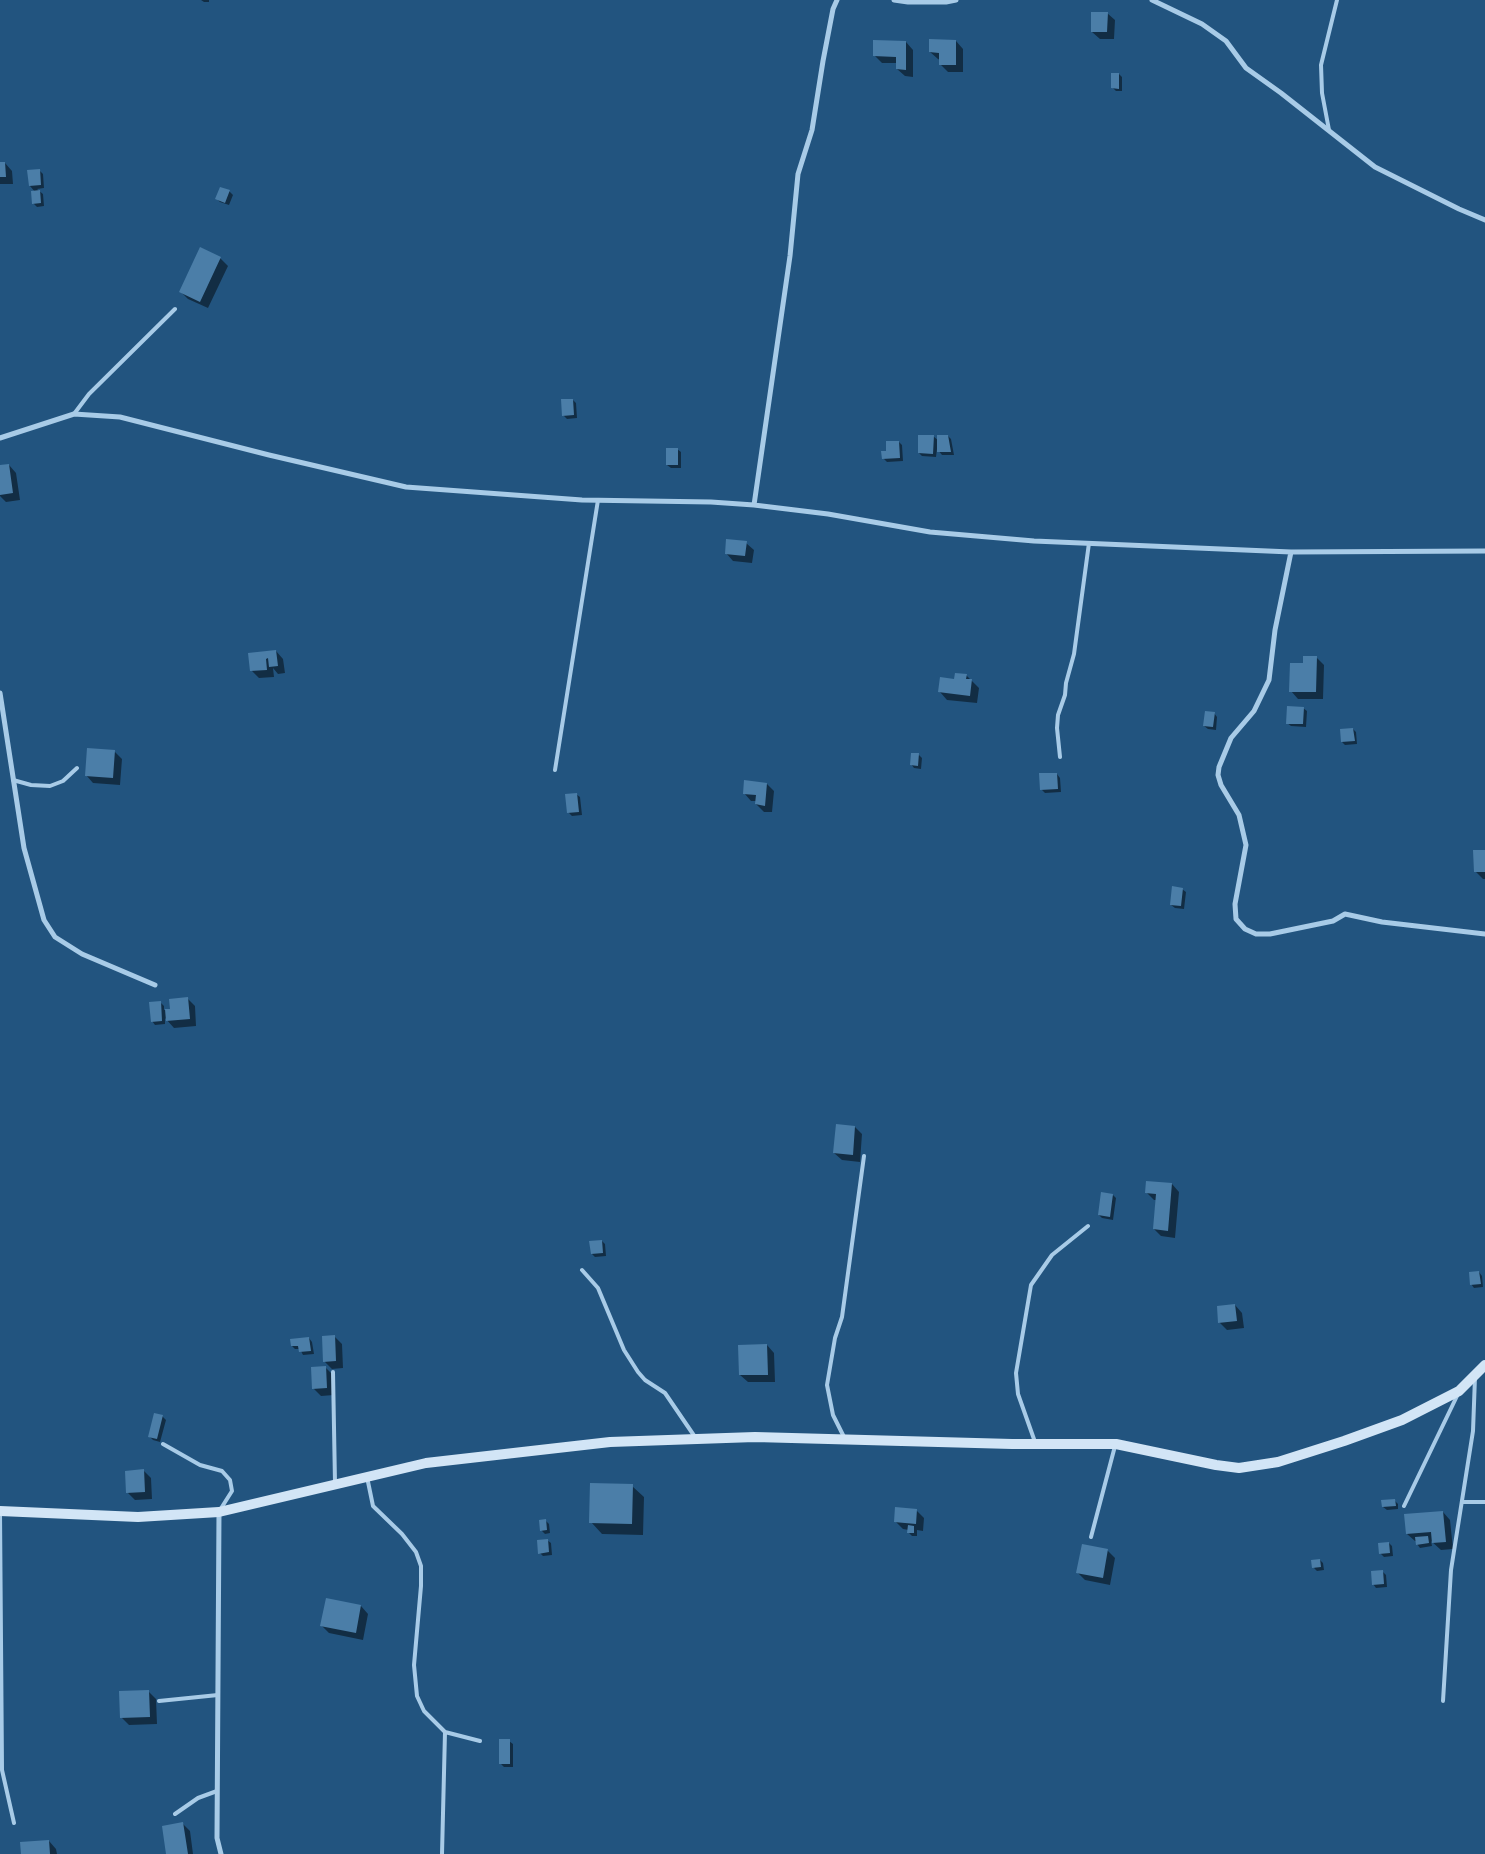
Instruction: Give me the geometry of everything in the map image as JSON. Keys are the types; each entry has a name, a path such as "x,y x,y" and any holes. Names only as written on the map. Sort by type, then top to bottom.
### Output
{"street":[{"path":"754,505 790,256 798,174 812,130 824,52 836,0"},
{"path":"894,0 946,2 956,0"},
{"path":"1152,0 1202,24 1226,41 1246,68 1375,167 1485,220"},
{"path":"0,438 74,414 120,417 406,487 598,500 711,502 754,505 828,514 930,532 1034,541 1291,552 1485,551"},
{"path":"1291,552 1275,630 1269,680 1254,711 1231,738 1219,767 1218,776 1221,785 1239,814 1246,845 1235,904 1236,919 1244,929 1256,934 1270,934 1333,921 1345,914 1382,922 1485,934"},
{"path":"0,692 24,848 44,920 55,937 82,954 154,985"},
{"path":"0,1510 138,1517 219,1512 426,1463 610,1442 755,1437 1036,1444 1116,1444 1239,1468 1278,1462 1402,1420 1459,1391 1485,1365"},
{"path":"219,1512 217,1838 221,1854"}],"lane":[{"path":"1330,132 1322,93 1321,65 1337,0"},
{"path":"74,414 89,394 175,309"},
{"path":"555,770 598,500"},
{"path":"1060,757 1057,728 1058,715 1065,695 1066,683 1074,654 1089,543"},
{"path":"14,780 31,785 50,786 63,781 77,768"},
{"path":"845,1438 833,1415 827,1385 835,1338 842,1317 864,1156"},
{"path":"1036,1444 1018,1394 1016,1373 1031,1285 1052,1255 1088,1226"},
{"path":"582,1270 598,1288 624,1350 638,1372 644,1380 665,1393 696,1439"},
{"path":"333,1372 335,1485"},
{"path":"1443,1701 1451,1570 1473,1431 1475,1375"},
{"path":"1404,1506 1459,1391"},
{"path":"163,1444 200,1465 222,1471 230,1480 232,1491 219,1512"},
{"path":"1091,1537 1116,1444"},
{"path":"367,1477 373,1506 406,1539 416,1552 421,1566 422,1586 414,1679 417,1696 424,1711 445,1732 480,1741"},
{"path":"1462,1502 1485,1502"},
{"path":"0,1510 2,1770 14,1823"},
{"path":"158,1702 218,1695"},
{"path":"442,1854 445,1732"},
{"path":"175,1814 198,1798 217,1791"}],"building":[{"path":"1091,12 1108,12 1107,32 1091,32"},
{"path":"929,39 956,40 956,65 939,65 939,53 929,52"},
{"path":"873,40 906,41 906,70 896,69 896,57 873,56"},
{"path":"1111,73 1119,73 1119,89 1111,88"},
{"path":"0,162 5,162 6,177 0,177"},
{"path":"40,169 41,185 29,186 27,170"},
{"path":"220,187 230,190 225,203 215,199"},
{"path":"40,190 41,203 32,204 31,191"},
{"path":"200,247 221,257 200,302 179,292"},
{"path":"561,399 573,399 574,415 562,416"},
{"path":"918,435 934,435 933,454 918,453"},
{"path":"937,435 948,435 951,452 937,452"},
{"path":"886,441 899,441 900,458 882,459 881,451 886,451"},
{"path":"666,448 678,448 678,465 666,465"},
{"path":"9,464 13,493 0,495 0,465"},
{"path":"726,539 747,541 745,556 725,554"},
{"path":"276,650 278,666 269,667 268,658 266,659 267,670 250,671 248,653"},
{"path":"1303,656 1317,656 1316,692 1289,692 1290,663 1303,663"},
{"path":"955,673 967,674 966,679 972,679 970,696 938,692 940,677 954,679"},
{"path":"1287,706 1304,707 1303,724 1286,724"},
{"path":"1205,711 1215,712 1213,727 1203,726"},
{"path":"1353,728 1355,741 1341,742 1340,729"},
{"path":"87,748 115,750 113,778 85,776"},
{"path":"911,753 919,753 918,766 910,765"},
{"path":"1039,773 1057,773 1058,789 1040,790"},
{"path":"744,780 767,783 765,806 755,804 756,795 743,794"},
{"path":"577,793 579,812 567,813 565,794"},
{"path":"1473,850 1485,850 1485,872 1474,872"},
{"path":"1172,886 1183,888 1181,906 1170,905"},
{"path":"188,997 190,1019 166,1021 165,1009 170,1009 169,999"},
{"path":"161,1001 162,1021 151,1022 149,1002"},
{"path":"836,1124 855,1126 853,1155 833,1153"},
{"path":"1146,1181 1172,1183 1168,1231 1153,1229 1156,1194 1145,1193"},
{"path":"1101,1192 1113,1194 1110,1217 1098,1215"},
{"path":"602,1240 603,1253 591,1254 589,1241"},
{"path":"1479,1271 1481,1284 1470,1285 1469,1272"},
{"path":"1235,1304 1237,1321 1218,1323 1217,1306"},
{"path":"335,1335 336,1361 323,1362 322,1336"},
{"path":"309,1337 311,1351 299,1352 298,1346 291,1346 290,1339"},
{"path":"767,1344 768,1375 739,1375 738,1345"},
{"path":"326,1366 327,1388 312,1389 311,1367"},
{"path":"154,1413 163,1415 157,1439 148,1437"},
{"path":"144,1469 145,1492 126,1493 125,1471"},
{"path":"590,1483 633,1484 632,1524 589,1523"},
{"path":"1395,1499 1396,1506 1382,1507 1381,1500"},
{"path":"895,1507 917,1509 916,1524 894,1522"},
{"path":"1443,1511 1446,1542 1432,1543 1431,1532 1406,1534 1404,1514"},
{"path":"546,1519 547,1530 540,1531 539,1520"},
{"path":"908,1525 914,1526 914,1533 907,1533"},
{"path":"1428,1536 1429,1543 1416,1545 1415,1537"},
{"path":"548,1539 549,1552 538,1554 537,1540"},
{"path":"1389,1542 1390,1553 1379,1554 1378,1543"},
{"path":"1082,1544 1108,1549 1103,1578 1076,1573"},
{"path":"1320,1559 1321,1567 1312,1568 1311,1560"},
{"path":"1383,1570 1384,1584 1372,1585 1371,1571"},
{"path":"326,1598 361,1605 356,1633 320,1626"},
{"path":"149,1690 150,1717 120,1718 119,1691"},
{"path":"499,1739 510,1739 510,1764 499,1764"},
{"path":"183,1822 188,1854 166,1854 162,1826"},
{"path":"49,1840 50,1854 21,1854 20,1842"}]}
